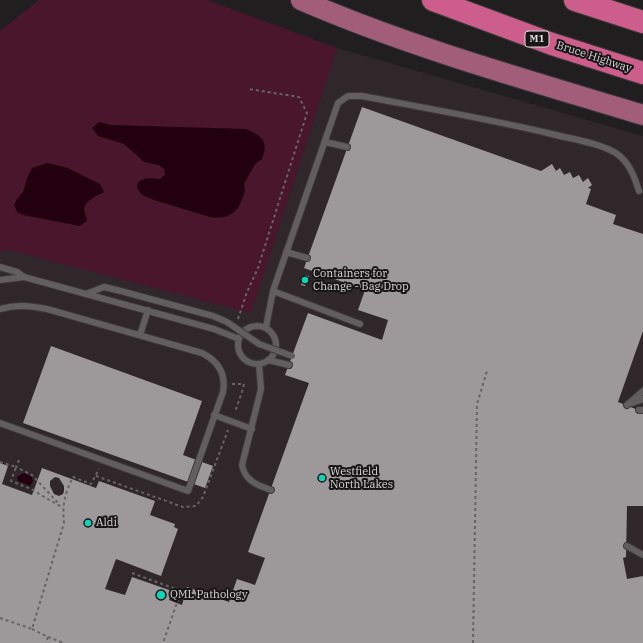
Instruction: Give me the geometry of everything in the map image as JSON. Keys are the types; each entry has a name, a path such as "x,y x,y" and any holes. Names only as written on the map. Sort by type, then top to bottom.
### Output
{"highway":[{"name":"Bruce Highway","path":"433,0 552,44 643,73"},
{"path":"576,0 643,22"}],"main road":[{"path":"302,0 389,35 465,61 643,115"}],"lane":[{"path":"266,327 273,291 338,103 348,96 362,96 524,127 608,149 625,161 631,169 639,191"},
{"path":"325,142 347,147"},
{"path":"286,252 307,258"},
{"path":"0,267 17,272 24,277 214,329 239,339"},
{"path":"0,280 24,277"},
{"path":"86,294 104,287 213,316 227,322 259,344 292,357 277,343"},
{"path":"273,291 360,324"},
{"path":"0,309 26,305 70,315 202,353 212,358 219,368 224,384 223,392 188,491 0,423"},
{"path":"140,335 148,310"},
{"path":"255,325 266,327 275,337 277,343 276,350 273,356 259,364 247,361 239,352 239,339 245,330 250,327 255,325"},
{"path":"268,360 289,365"},
{"path":"259,364 261,390 242,465 243,471 250,481 271,490"},
{"path":"643,391 627,406 643,399"},
{"path":"214,414 252,429"},
{"path":"627,546 643,555"}],"path":[{"path":"232,336 247,292 258,268 307,113 299,97 249,89"},
{"path":"473,643 477,404 487,371"},
{"path":"96,476 183,507 196,506 203,497 244,384 224,384"},
{"path":"19,460 11,481 31,489 63,508"},
{"path":"32,629 64,523 63,508 69,486 73,478 91,484 103,460"},
{"path":"0,462 32,475 63,508"},
{"path":"132,573 181,591 163,643"},
{"path":"0,618 32,629 64,643"},
{"path":"46,643 48,637"}],"shaded area":[{"path":"39,0 207,0 337,48 251,313 9,250 0,252 0,31"},
{"name":"Westfield North Lakes","path":"337,48 643,136 643,643 0,643 0,252 9,250 251,312"},
{"path":"99,122 111,125 246,129 256,134 263,140 265,148 262,159 255,164 244,184 244,195 236,211 224,217 210,217 142,195 137,188 138,182 151,178 160,179 165,175 164,169 159,165 144,162 124,144 98,136 92,128"},
{"path":"47,163 68,168 100,184 104,192 87,203 84,209 87,221 80,226 23,215 17,212 14,205 23,192 32,168"},
{"path":"24,473 32,477 33,481 30,486 18,481 18,476"}],"building":[{"name":"Westfield North Lakes","path":"362,107 541,171 552,164 556,171 560,168 564,175 570,172 573,178 579,175 583,182 588,178 592,185 588,188 591,189 586,204 616,215 613,224 643,234 643,331 618,402 643,412 643,506 627,506 626,557 623,558 627,579 643,576 643,643 0,643 0,463 8,466 2,484 32,495 42,468 96,488 99,481 155,501 150,515 175,524 174,527 178,529 161,576 116,559 105,589 125,595 132,577 172,591 169,600 182,605 187,587 229,602 237,579 255,585 265,558 248,552 309,383 285,375 308,313 382,340 388,320 358,310 365,290 304,268","holes":["55,477 59,478 64,486 63,494 59,496 54,494 50,486 50,481"]},
{"name":"Containers for Change - Bag Drop","path":"305,275 309,276 305,286 301,285"},
{"path":"51,346 202,401 183,455 213,466 205,488 23,423"}],"place":[{"name":"Containers for Change - Bag Drop","path":"305,280"},
{"name":"Westfield North Lakes","path":"322,478"},
{"name":"Aldi","path":"88,523"},
{"name":"QML Pathology","path":"161,595"}]}
